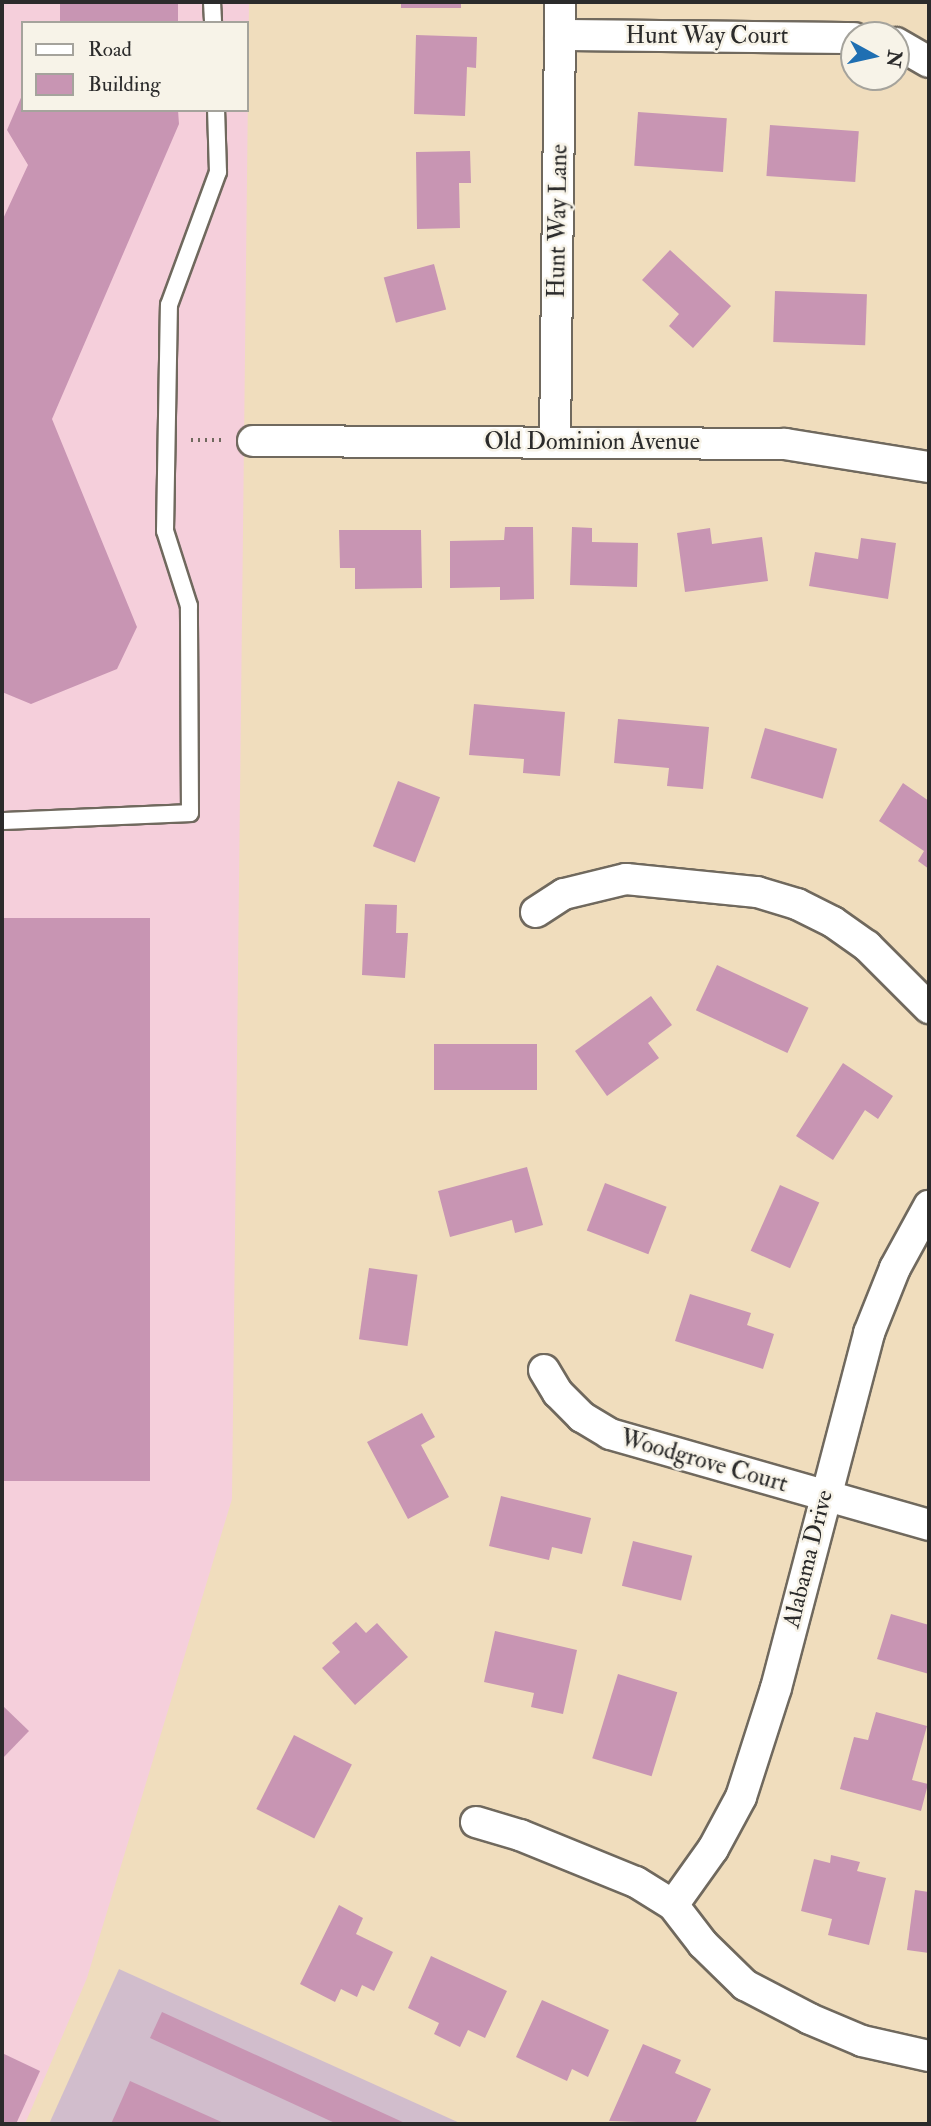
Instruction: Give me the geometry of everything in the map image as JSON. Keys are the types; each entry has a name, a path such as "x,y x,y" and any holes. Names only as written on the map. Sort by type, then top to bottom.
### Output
{"street":[{"name":"Hunt Way Lane","path":"555,441 560,2"},
{"name":"Hunt Way Court","path":"560,35 840,37"},
{"path":"910,51 929,62"},
{"name":"Old Dominion Avenue","path":"253,441 785,444 929,467"},
{"path":"536,912 564,894 595,883 626,879 757,892 797,904 833,922 867,946 929,1008"},
{"name":"Alabama Drive","path":"673,1905 713,1849 741,1797 776,1688 824,1495 869,1333 895,1268 929,1206"},
{"name":"Woodgrove Court","path":"544,1370 558,1393 582,1417 610,1434 929,1525"},
{"path":"476,1822 623,1877 673,1905 703,1944 745,1985 862,2040 929,2056"}],"lane":[{"path":"212,2 213,21"},
{"path":"2,821 190,813 189,606 164,530 169,305 218,172 216,112"}],"path":[{"path":"166,439 253,441"}],"shaded area":[{"path":"2,2 249,2 248,90 248,21 21,21 21,112 248,112 232,1499 87,1978 25,2124 2,2124"},
{"path":"119,1969 462,2124 49,2124"}],"building":[{"path":"60,2 178,2 178,21 60,21"},
{"path":"401,2 461,2 461,8 401,8"},
{"path":"416,35 477,37 476,68 467,67 465,116 414,114"},
{"path":"21,98 21,112 178,112 179,124 52,419 137,627 117,669 31,704 2,692 2,221 28,165 7,130"},
{"path":"638,112 727,118 723,172 634,166"},
{"path":"770,125 859,131 855,182 766,176"},
{"path":"470,151 471,183 459,183 460,228 417,229 416,152"},
{"path":"670,250 731,306 693,348 669,326 679,314 642,280"},
{"path":"434,264 446,309 396,323 384,277"},
{"path":"775,291 867,294 865,345 773,342"},
{"path":"505,527 533,527 534,599 500,600 500,587 450,588 450,541 504,540"},
{"path":"572,527 592,528 592,542 638,543 637,587 570,585"},
{"path":"710,528 712,544 762,537 768,581 685,592 677,533"},
{"path":"339,530 421,530 422,588 355,589 355,568 340,568"},
{"path":"861,538 896,543 888,599 809,586 815,552 858,559"},
{"path":"474,704 565,712 560,776 523,773 524,759 469,755"},
{"path":"618,719 709,727 703,789 667,786 669,768 614,763"},
{"path":"765,728 837,749 823,799 751,778"},
{"path":"398,781 440,797 415,862 373,846"},
{"path":"903,783 929,801 929,869 918,861 924,851 879,821"},
{"path":"365,904 397,905 396,933 408,933 405,978 362,975"},
{"path":"2,918 150,918 150,1481 2,1481"},
{"path":"717,965 809,1008 787,1053 696,1010"},
{"path":"651,996 672,1025 648,1043 659,1058 607,1096 575,1051"},
{"path":"434,1044 537,1044 537,1090 434,1090"},
{"path":"843,1063 893,1096 878,1119 865,1110 833,1160 796,1136"},
{"path":"527,1167 543,1225 515,1233 512,1220 450,1237 438,1191"},
{"path":"605,1183 667,1207 648,1254 587,1231"},
{"path":"780,1185 819,1202 790,1268 751,1251"},
{"path":"369,1268 418,1275 408,1346 359,1339"},
{"path":"690,1294 751,1313 747,1325 774,1334 763,1369 675,1341"},
{"path":"422,1413 435,1437 421,1445 449,1497 408,1519 367,1442"},
{"path":"501,1496 591,1518 582,1554 552,1547 549,1560 489,1546"},
{"path":"633,1541 692,1556 681,1600 622,1586"},
{"path":"891,1614 929,1625 929,1674 877,1659"},
{"path":"356,1622 366,1633 377,1623 408,1657 355,1705 322,1668 340,1652 332,1643"},
{"path":"495,1631 577,1650 563,1714 531,1707 534,1693 484,1682"},
{"path":"618,1674 677,1692 652,1776 592,1758"},
{"path":"2,1705 29,1731 2,1759"},
{"path":"876,1712 927,1726 912,1780 928,1784 921,1811 840,1789 854,1737 868,1740"},
{"path":"294,1735 352,1765 314,1838 256,1809"},
{"path":"831,1855 860,1862 857,1871 886,1878 869,1945 828,1935 832,1919 801,1911 814,1859 830,1863"},
{"path":"915,1890 929,1892 929,1953 907,1950"},
{"path":"339,1905 363,1918 356,1934 393,1952 374,1991 362,1985 357,1997 341,1989 335,2002 300,1984"},
{"path":"431,1956 507,1991 485,2038 468,2030 460,2047 434,2034 439,2023 408,2008"},
{"path":"542,2000 609,2030 588,2077 572,2069 567,2081 516,2057"},
{"path":"162,2012 407,2124 337,2124 150,2038"},
{"path":"643,2044 681,2060 675,2073 711,2089 695,2124 609,2121"},
{"path":"2,2053 40,2071 16,2124 2,2124"},
{"path":"130,2081 226,2124 111,2124"}]}
